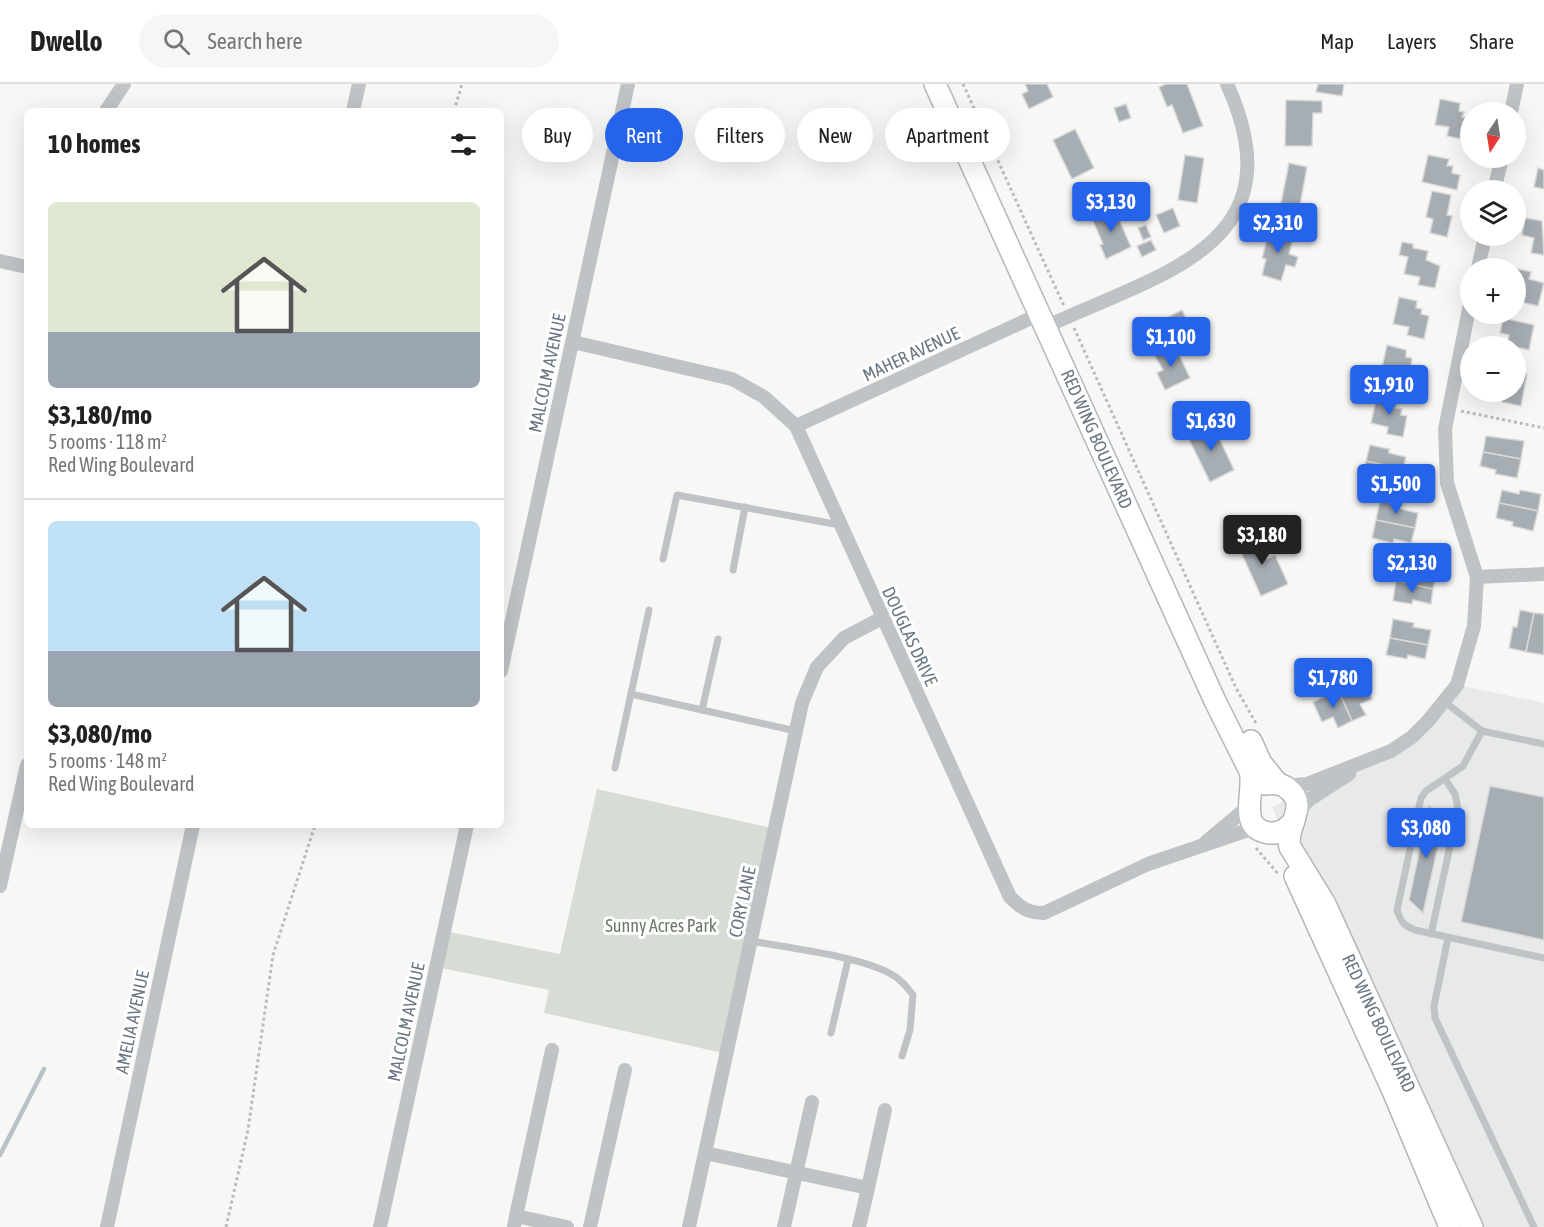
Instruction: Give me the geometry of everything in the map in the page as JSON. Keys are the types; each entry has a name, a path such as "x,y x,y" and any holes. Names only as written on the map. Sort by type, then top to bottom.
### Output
{"main road":[{"name":"RED WING BOULEVARD","path":"935,84 1055,317 1215,701 1250,771 1252,780 1249,801 1250,819 1261,830 1297,879 1393,1091 1450,1227"},
{"name":"RED WING BOULEVARD","path":"950,84 1238,717 1261,763 1296,799 1296,816 1288,840 1290,847 1325,903 1472,1227"},
{"path":"1249,801 1262,785 1281,785"},
{"path":"1261,830 1281,832 1296,816"}],"street":[{"path":"108,108 124,84"},
{"path":"354,108 359,84"},
{"name":"MALCOLM AVENUE","path":"504,656 628,84"},
{"name":"MAHER AVENUE","path":"796,426 1180,267 1199,254 1226,229 1243,193 1248,160 1242,119 1227,84"},
{"path":"1513,102 1517,84"},
{"path":"0,261 24,266"},
{"path":"1281,785 1307,784 1392,751 1412,737 1445,702 1457,685 1474,626 1477,577 1448,483 1444,447 1448,409 1466,324"},
{"name":"DOUGLAS DRIVE","path":"573,342 732,379 764,397 796,426 1010,897 1021,908 1031,913 1044,913 1148,864 1245,831 1261,830"},
{"path":"1477,577 1544,574"},
{"name":"CORY LANE","path":"689,1227 802,703 817,667 844,638 882,618"},
{"path":"1296,816 1310,799 1363,764"},
{"path":"0,886 24,778"},
{"name":"DOUGLAS DRIVE","path":"1194,849 1229,825 1249,801"},
{"name":"AMELIA AVENUE","path":"107,1227 192,828"},
{"name":"MALCOLM AVENUE","path":"380,1227 466,828"},
{"path":"552,1050 515,1222 567,1227"},
{"path":"590,1227 625,1070"},
{"path":"784,1227 812,1102"},
{"path":"859,1227 885,1110"},
{"path":"705,1153 868,1188"}],"lane":[{"path":"663,559 677,495 840,525"},
{"path":"733,570 745,507"},
{"path":"615,768 649,610"},
{"path":"702,710 718,639"},
{"path":"631,694 796,731"},
{"path":"1445,702 1482,731 1544,744"},
{"path":"1482,731 1463,766 1426,791 1421,798 1397,910 1403,925 1448,938 1544,958"},
{"path":"1431,934 1458,809 1455,794 1445,779"},
{"path":"1448,938 1434,1006 1435,1018 1534,1227"},
{"path":"752,941 848,960 888,972 904,983 913,995 910,1030 902,1056"},
{"path":"831,1033 848,960"}],"path":[{"path":"455,108 462,84"},
{"path":"963,84 1055,317 1236,688 1262,733"},
{"path":"1448,409 1544,428"},
{"path":"226,1227 257,1079 273,955 314,828"}],"shaded area":[{"path":"1457,685 1544,703 1544,1227 1465,1227 1272,807 1391,751"}],"green space":[{"name":"Sunny Acres Park","path":"597,789 776,829 727,1054 544,1013 549,990 436,967 444,931 560,954"}],"building":[{"path":"1025,84 1047,84 1053,97 1029,109 1022,94 1028,91"},
{"path":"1166,84 1187,84 1203,126 1183,133 1172,105 1167,107 1159,87"},
{"path":"1318,84 1344,84 1342,96 1316,92"},
{"path":"1440,99 1460,103 1460,139 1447,136 1449,127 1435,125"},
{"path":"1286,100 1322,101 1322,113 1313,113 1312,146 1285,146"},
{"path":"1126,104 1131,118 1119,122 1114,108"},
{"path":"1075,129 1094,168 1072,179 1053,140"},
{"path":"1185,155 1204,158 1197,203 1178,200"},
{"path":"1428,155 1449,159 1447,166 1453,166 1452,173 1460,175 1457,190 1422,182"},
{"path":"1289,163 1307,167 1298,216 1279,213"},
{"path":"1538,168 1544,170 1544,189 1534,187"},
{"path":"1432,191 1451,195 1447,215 1452,216 1447,237 1430,233 1433,219 1426,217"},
{"path":"1113,206 1131,247 1106,259 1100,245 1103,244 1091,216"},
{"path":"1173,208 1180,226 1164,233 1156,215"},
{"path":"1526,218 1542,221 1544,255 1531,253 1534,238 1526,236"},
{"path":"1146,225 1151,237 1143,240 1138,228"},
{"path":"1270,229 1294,234 1289,254 1298,257 1295,267 1286,265 1281,281 1262,275 1266,259 1262,258"},
{"path":"1151,240 1156,250 1142,257 1137,246"},
{"path":"1402,242 1413,244 1413,248 1428,251 1426,260 1440,266 1435,288 1418,285 1420,277 1404,274 1408,257 1399,255"},
{"path":"1526,271 1531,272 1529,279 1544,283 1538,306 1526,303"},
{"path":"1399,297 1417,301 1416,308 1422,309 1421,314 1429,316 1424,339 1407,335 1409,327 1393,324"},
{"path":"1182,310 1191,328 1166,341 1156,323"},
{"path":"1502,324 1534,325 1529,350 1526,349 1526,336 1509,336 1500,333"},
{"path":"1174,344 1190,378 1165,390 1157,373 1163,370 1154,354"},
{"path":"1387,345 1406,350 1406,357 1412,358 1411,365 1418,366 1413,386 1396,383 1397,376 1381,372"},
{"path":"1377,396 1397,400 1395,408 1402,409 1401,415 1407,416 1403,437 1387,434 1388,427 1371,423"},
{"path":"1502,402 1522,402 1521,406"},
{"path":"1212,423 1234,470 1210,482 1187,435"},
{"path":"1486,436 1524,441 1521,459 1483,452"},
{"path":"1370,445 1389,449 1389,453 1406,457 1403,469 1366,461"},
{"path":"1483,452 1521,459 1517,478 1495,474 1496,470 1480,466"},
{"path":"1366,461 1403,469 1400,483 1381,479 1380,483 1362,478"},
{"path":"1502,490 1519,494 1520,490 1541,494 1538,511 1499,503"},
{"path":"1380,501 1401,505 1400,509 1418,513 1415,528 1376,520"},
{"path":"1499,503 1538,511 1533,531 1512,526 1513,522 1496,518"},
{"path":"1376,520 1415,528 1411,543 1394,539 1393,543 1372,538"},
{"path":"1255,533 1267,559 1275,555 1288,584 1261,596 1236,541"},
{"path":"1400,562 1420,566 1419,571 1436,574 1433,589 1396,581"},
{"path":"1396,581 1433,589 1431,604 1413,600 1412,604 1393,601"},
{"path":"1520,610 1534,613 1526,652 1509,648 1513,627 1517,627"},
{"path":"1534,613 1544,614 1544,655 1526,652"},
{"path":"1393,619 1414,623 1413,627 1431,630 1428,645 1390,638"},
{"path":"1390,638 1428,645 1425,659 1408,655 1407,659 1386,655"},
{"path":"1363,679 1372,699 1360,704 1366,715 1352,721 1338,690"},
{"path":"1338,690 1352,721 1338,728 1333,717 1322,722 1313,702"},
{"path":"1490,786 1544,797 1544,940 1461,922"},
{"path":"1429,806 1444,820 1423,913 1409,900"}],"waterway":[{"path":"0,1155 44,1069"}]}
